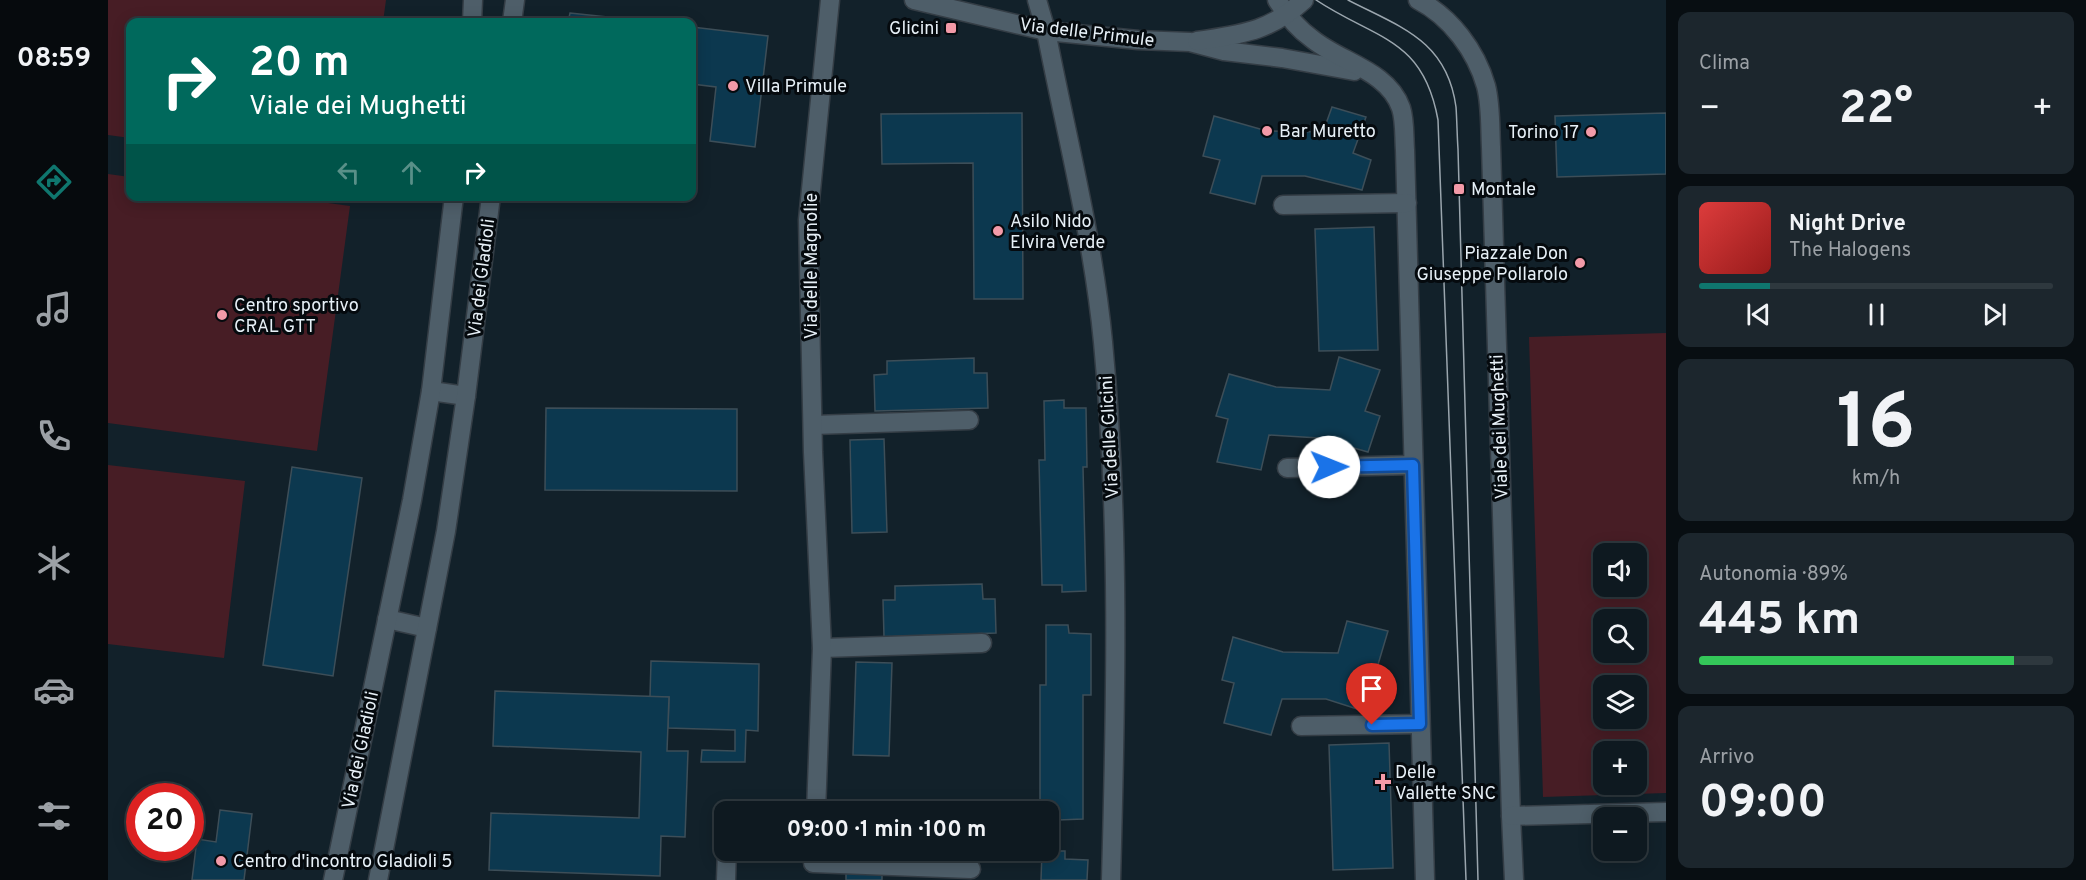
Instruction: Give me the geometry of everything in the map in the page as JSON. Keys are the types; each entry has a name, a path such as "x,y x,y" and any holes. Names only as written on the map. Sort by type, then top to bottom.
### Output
{"street":[{"path":"472,18 473,0"},
{"path":"513,18 515,0"},
{"name":"Via delle Magnolie","path":"816,801 822,648 808,220 830,0"},
{"name":"Via delle Primule","path":"914,0 1046,30 1138,40 1190,42 1251,33 1288,15 1304,0"},
{"name":"Via delle Glicini","path":"1037,0 1046,30 1089,243 1103,341 1112,479 1116,637 1112,880"},
{"path":"1277,0 1310,38 1371,74 1391,90 1402,109 1407,202 1425,880"},
{"name":"Viale dei Mughetti","path":"1418,0 1429,6 1464,40 1479,65 1487,88 1491,147 1514,880"},
{"name":"Via delle Primule","path":"1190,42 1224,51 1285,58 1371,74"},
{"name":"Via dei Gladioli","path":"333,880 408,523 431,391 453,201"},
{"name":"Via dei Gladioli","path":"378,880 446,531 466,396 490,201"},
{"path":"1283,205 1407,202"},
{"path":"431,391 466,396"},
{"path":"813,425 969,420"},
{"path":"1287,468 1413,465"},
{"path":"387,619 427,628"},
{"path":"822,648 982,643"},
{"path":"1301,726 1420,724"},
{"path":"1511,816 1666,812"},
{"path":"726,880 727,861"},
{"path":"813,864 970,869"}],"shaded area":[{"path":"108,0 386,0 384,18 126,18 126,137 108,135"},
{"name":"Centro sportivo CRAL GTT","path":"108,174 126,176 126,201 314,201 350,206 317,451 108,423"},
{"path":"1666,333 1666,793 1647,794 1647,741 1593,741 1593,795 1604,795 1543,797 1529,337"},
{"path":"108,465 245,481 224,658 108,644"}],"building":[{"path":"570,13 617,18 569,18"},
{"name":"Villa Primule","path":"696,27 768,36 755,147 710,141 716,87 696,84"},
{"path":"1332,107 1366,117 1353,153 1371,160 1362,190 1305,176 1262,176 1255,204 1210,193 1220,160 1203,156 1214,116 1267,131 1323,132"},
{"name":"Asilo Nido Elvira Verde","path":"1022,113 1023,299 974,299 973,163 882,164 881,114"},
{"path":"1666,113 1666,174 1557,177 1555,116"},
{"path":"1374,227 1378,350 1319,351 1315,229"},
{"path":"1339,357 1380,370 1365,411 1380,416 1368,452 1319,438 1269,435 1261,470 1217,462 1228,419 1216,416 1229,374 1276,387 1330,390"},
{"path":"974,358 974,373 987,373 988,408 875,411 874,375 887,374 887,361"},
{"path":"1064,400 1064,408 1086,408 1087,467 1083,467 1086,591 1062,592 1062,585 1042,585 1039,460 1045,460 1044,401"},
{"path":"546,408 737,409 737,491 545,490"},
{"path":"884,439 887,532 852,533 850,440"},
{"path":"292,467 362,478 333,676 263,665"},
{"path":"982,584 983,599 995,599 996,633 884,637 883,600 895,600 895,586"},
{"path":"1347,621 1388,631 1374,678 1388,682 1379,716 1326,699 1282,699 1271,735 1224,723 1234,683 1222,680 1233,637 1283,652 1338,653"},
{"path":"1046,625 1068,625 1069,633 1091,634 1091,695 1083,695 1083,819 1059,820 1059,801 1040,801 1040,685 1046,685"},
{"path":"651,661 759,664 758,731 746,730 745,762 701,762 702,750 735,751 735,730 668,728 669,697 650,697"},
{"path":"856,662 892,663 889,756 853,755"},
{"path":"495,691 669,697 667,751 688,751 685,837 661,836 660,876 489,870 491,813 639,818 641,752 493,746"},
{"path":"1389,743 1393,868 1333,870 1329,745"},
{"name":"Centro d'incontro Gladioli 5","path":"220,810 252,814 244,880 192,880 194,861 204,861 204,840 216,842"},
{"path":"1059,851 1065,851 1065,859 1088,860 1087,880 1041,880 1042,861 1059,861"},
{"path":"846,873 882,874 882,880 846,880"}],"tram line":[{"path":"1316,0 1394,44 1409,56 1421,72 1431,93 1438,120 1466,880"},
{"path":"1348,0 1403,28 1432,51 1443,66 1451,84 1456,107 1478,880"}],"place":[{"name":"Glicini","path":"951,28"},
{"name":"Villa Primule","path":"733,86"},
{"name":"Bar Muretto","path":"1267,131"},
{"name":"Torino 17","path":"1591,132"},
{"name":"Montale","path":"1459,189"},
{"name":"Asilo Nido Elvira Verde","path":"998,231"},
{"name":"Piazzale Don Giuseppe Pollarolo","path":"1580,263"},
{"name":"Centro sportivo CRAL GTT","path":"222,315"},
{"name":"Delle Vallette SNC","path":"1383,782"},
{"name":"Centro d'incontro Gladioli 5","path":"221,861"}],"route":[{"path":"1329,467 1413,465 1420,724 1372,725"}]}
